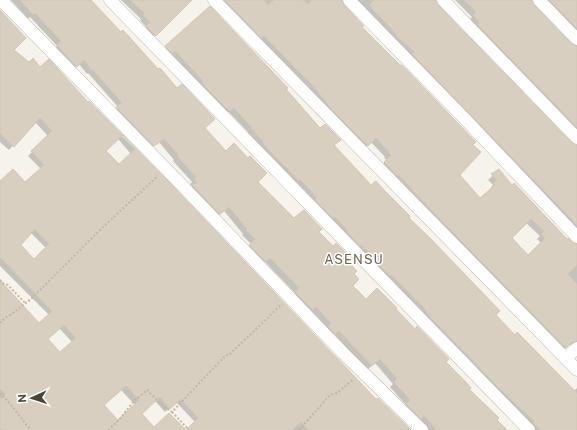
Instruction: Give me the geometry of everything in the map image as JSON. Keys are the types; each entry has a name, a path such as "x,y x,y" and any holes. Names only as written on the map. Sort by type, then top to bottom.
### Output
{"street":[{"path":"1,0 362,372 422,430"},
{"path":"110,0 529,430"},
{"path":"214,0 577,370"},
{"path":"349,0 577,237"},
{"path":"443,0 577,138"},
{"path":"539,0 577,39"},
{"path":"566,358 577,348"}],"path":[{"path":"0,323 26,303 103,227 166,169"},
{"path":"0,280 4,284 8,285 26,303"},
{"path":"172,412 226,355 229,356 289,296"},
{"path":"299,430 330,395 337,393 362,372"},
{"path":"108,430 118,421 134,401 147,390 163,406 172,412 188,430"},
{"path":"0,393 7,399 31,430"}],"building":[{"path":"20,0 91,0 121,32 123,30 177,88 182,84 215,119 205,128 226,151 234,143 248,158 250,156 267,173 258,182 294,218 304,210 322,229 319,232 333,246 336,243 349,256 346,260 357,271 354,274 359,279 353,286 366,299 377,288 415,329 417,326 449,359 446,362 471,388 469,389 499,418 497,420 507,430 437,430 424,416 421,419 406,404 410,400 394,382 397,379 380,359 372,366 339,331 335,334 328,326 331,323 316,307 313,310 295,292 299,288 270,258 266,262 249,245 255,239 246,230 247,229 229,207 220,214 192,185 197,183 194,179 196,177 164,139 154,146 116,107 122,103 93,70 92,71 84,60 77,67 57,45 61,41 35,13 33,15"},
{"path":"130,0 192,0 156,36 146,26 150,22 143,15 144,13"},
{"path":"225,0 264,0 268,5 274,0 303,0 308,4 312,0 342,0 344,5 364,26 362,27 400,65 402,65 476,142 473,145 481,152 460,175 480,198 495,185 494,183 497,180 491,174 499,169 512,185 514,183 567,239 568,238 577,244 577,265 568,274 577,284 577,341 572,342 566,348 399,175 397,176 384,162 391,155 376,138 368,146 336,114 312,85 264,36 261,38","holes":["531,219 544,231 541,234 545,238 528,255 512,238"]},
{"path":"374,0 436,0 438,5 572,143 577,145 577,225 412,54 415,52 396,36 397,35 369,5"},
{"path":"464,0 532,0 534,5 572,44 577,46 577,127 478,25 480,23 473,15 476,12"},
{"path":"549,0 577,0 577,28"},
{"path":"210,6 288,88 286,89 320,128 325,124 341,140 334,145 371,185 376,181 410,216 409,218 500,311 496,315 515,335 517,332 577,393 577,430 541,430 533,423 535,422 498,387 429,316 424,308 372,258 373,257 361,245 360,246 335,217 333,218 315,200 317,198 300,179 299,181 263,144 264,143 234,108 230,111 226,108 202,83 203,81 175,51 173,54 165,46"},
{"path":"0,10 26,38 14,50 29,62 33,58 40,67 49,59 88,102 89,101 123,135 106,151 119,164 135,149 126,138 376,399 378,398 410,430 308,430 301,422 292,430 186,430 3,430 0,427 0,400 6,394 0,389 0,280 39,323 52,311 0,257 0,181 13,169 25,182 44,165 31,151 52,131 40,118 14,147 0,134","holes":["35,229 49,244 34,259 21,245","64,325 76,338 60,352 48,339","126,386 139,400 118,420 104,405","160,397 170,409 181,399 198,418 186,430 169,413 154,427 142,414"]}],"district":[{"name":"ASENSU","path":"354,259"}]}
